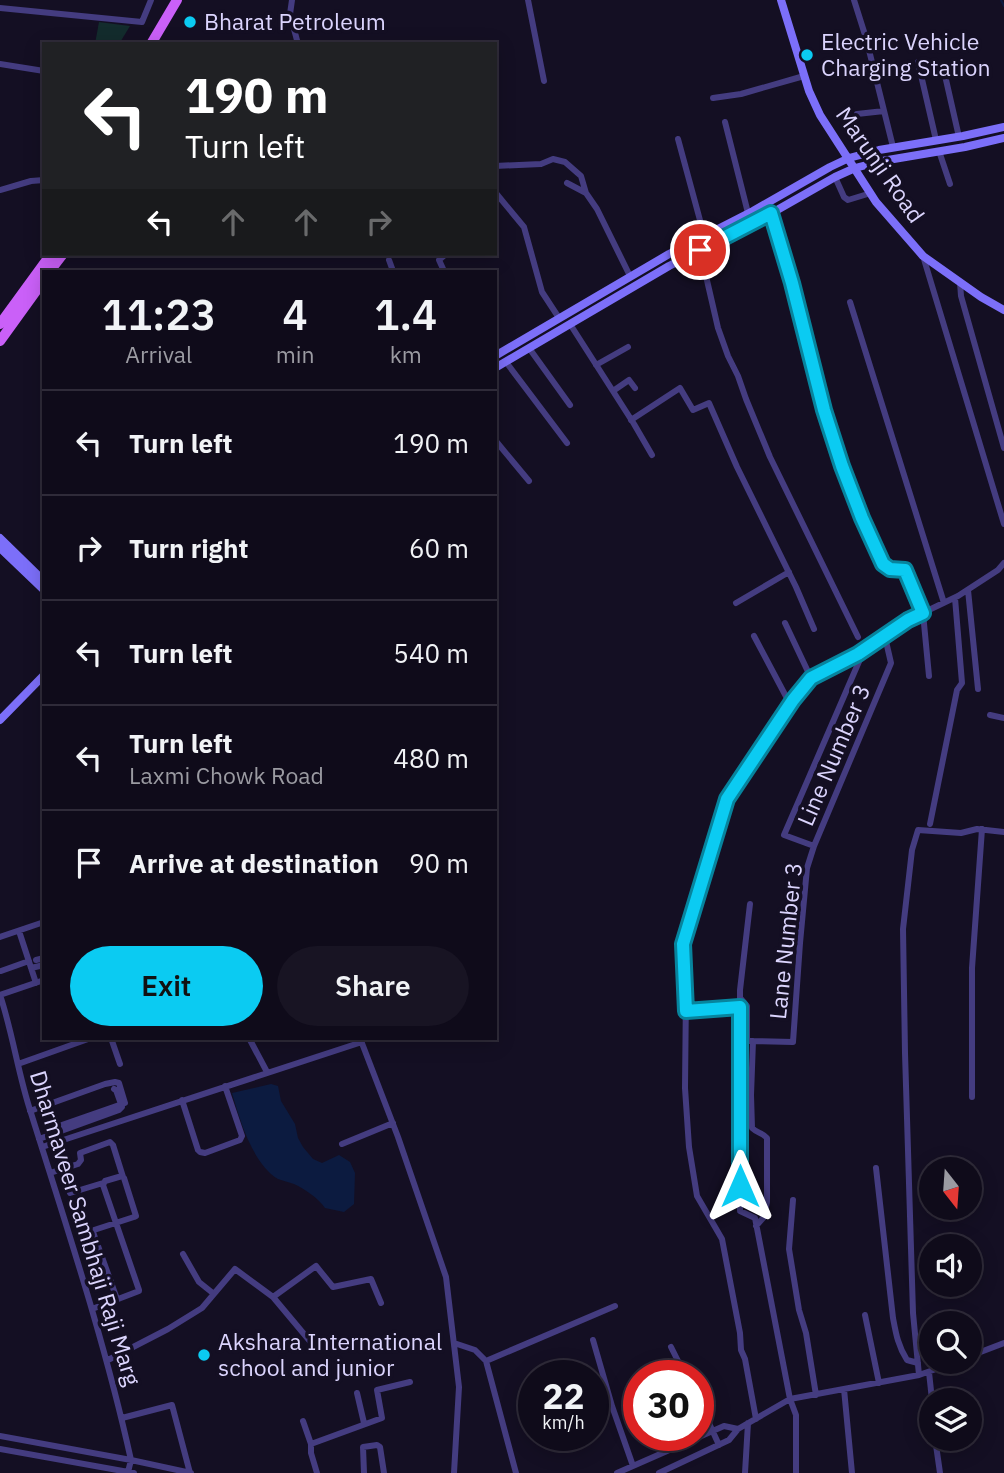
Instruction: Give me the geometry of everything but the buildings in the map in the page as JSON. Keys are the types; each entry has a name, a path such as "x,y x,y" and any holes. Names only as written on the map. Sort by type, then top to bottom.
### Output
{"main road":[{"name":"Marunji Road","path":"781,0 804,76 820,115 870,193 923,256 1004,310"},
{"path":"152,42 174,1"},
{"path":"497,355 692,241 830,167 893,147 1004,127"},
{"path":"959,136 961,147"},
{"path":"497,367 698,251 835,177 882,160 1004,138"},
{"path":"692,241 698,251"},
{"path":"0,341 50,256"},
{"path":"51,270 61,256"},
{"path":"0,324 42,282"},
{"path":"561,316 570,324"},
{"path":"0,538 42,579"},
{"path":"0,548 42,588"},
{"path":"0,720 42,677"}],"street":[{"path":"0,8 142,22 151,0"},
{"path":"292,0 290,14 297,42"},
{"path":"528,0 544,81"},
{"path":"854,0 893,147"},
{"path":"918,62 936,140"},
{"path":"0,64 42,71"},
{"path":"944,71 959,136"},
{"path":"713,98 741,94 804,76"},
{"path":"858,114 884,111"},
{"path":"725,122 748,213"},
{"path":"678,139 704,235"},
{"path":"939,150 950,184"},
{"path":"497,166 541,164 553,159 565,162 581,176 586,193 597,209 630,276"},
{"path":"835,177 848,200 870,193"},
{"path":"0,190 42,180"},
{"path":"566,183 586,193"},
{"path":"497,194 524,227 542,292 561,316"},
{"path":"771,213 824,410 846,479 883,564 890,569 905,570 923,613 929,676"},
{"path":"698,251 728,356 771,457 858,637"},
{"path":"923,256 1004,524"},
{"path":"389,260 393,270"},
{"path":"960,282 961,296 1004,448"},
{"path":"850,302 944,603"},
{"path":"570,324 652,455"},
{"path":"596,365 628,346"},
{"path":"529,348 570,405"},
{"path":"506,362 566,443"},
{"path":"613,391 629,380 635,388"},
{"path":"631,420 680,388 693,410 709,403 814,629"},
{"path":"497,442 528,481"},
{"path":"756,1419 722,1239 697,1196 692,1171 685,1088 683,944 727,799 790,704 811,678 885,637 908,620 955,598 1004,564"},
{"path":"736,603 789,572"},
{"path":"968,590 978,689"},
{"path":"930,824 957,690 962,683 955,598"},
{"path":"785,623 811,678"},
{"path":"754,636 790,704"},
{"name":"Line Number 3","path":"814,846 891,663 885,637"},
{"path":"814,846 785,835 864,649"},
{"path":"990,716 1004,718"},
{"path":"919,1375 913,1313 903,929 912,850 918,830 961,833 982,829 1004,832"},
{"path":"972,1097 972,968 982,829"},
{"name":"Lane Number 3","path":"753,1041 793,1042 807,868 814,846"},
{"path":"750,904 740,998 740,1211 755,1218 757,1226 790,1399 796,1415 796,1473"},
{"path":"0,937 42,923"},
{"path":"19,931 35,962 36,983"},
{"path":"1,971 35,962"},
{"path":"0,995 42,981"},
{"name":"Dharmaveer Sambhaji Raji Marg","path":"0,995 9,1021 30,1111 107,1360 122,1418 131,1472"},
{"path":"740,998 747,1006 747,1041 753,1041 752,1128 767,1138 767,1202 764,1217 757,1226"},
{"path":"686,1011 740,1007"},
{"path":"18,1064 85,1040"},
{"path":"112,1040 120,1064"},
{"path":"250,1040 267,1072"},
{"path":"42,1147 361,1040 393,1123 446,1277 459,1387 454,1473"},
{"path":"30,1111 115,1082 119,1083 125,1102 121,1105 59,1126 55,1133 39,1139"},
{"path":"182,1100 198,1150 205,1153 240,1140 242,1136 225,1086"},
{"path":"114,1089 121,1105"},
{"path":"342,1144 393,1123"},
{"path":"50,1173 80,1162 80,1153 110,1142 113,1145 137,1214 93,1232 117,1299"},
{"path":"876,1168 896,1337 907,1360 918,1363"},
{"path":"61,1169 70,1193 124,1177"},
{"path":"92,1309 139,1290 103,1183"},
{"path":"793,1200 789,1250 792,1277 806,1333 816,1395"},
{"path":"183,1254 200,1282 214,1294"},
{"path":"273,1297 316,1266 333,1287 371,1279 381,1303"},
{"path":"107,1360 169,1329 202,1308 235,1269 273,1297 314,1346"},
{"path":"486,1361 615,1306"},
{"path":"865,1315 878,1383"},
{"path":"593,1340 633,1466"},
{"path":"454,1343 475,1350 486,1361 516,1473"},
{"path":"982,1351 1004,1343"},
{"path":"671,1347 678,1360"},
{"path":"659,1473 729,1440 737,1429 790,1399 922,1374"},
{"path":"311,1444 364,1423 383,1422 377,1390 410,1382"},
{"path":"844,1389 852,1473"},
{"path":"357,1393 364,1423"},
{"path":"0,1436 190,1473 172,1405 122,1418"},
{"path":"303,1420 317,1473"},
{"path":"745,1473 748,1423"},
{"path":"714,1430 724,1426 737,1429"},
{"path":"714,1435 719,1445"},
{"path":"365,1473 363,1447 377,1445 380,1447 384,1473"},
{"path":"0,1448 131,1472"},
{"path":"617,1473 667,1451"},
{"path":"937,1451 940,1473"}],"green space":[{"path":"99,22 130,26 120,42 95,42"}],"water":[{"path":"271,1084 278,1086 281,1101 295,1124 298,1138 313,1159 322,1163 339,1155 350,1162 355,1173 354,1204 344,1212 325,1208 302,1188 278,1179 254,1152 232,1093"}],"waterway":[{"path":"1001,0 1004,6"}],"place":[{"name":"Bharat Petroleum","path":"190,22"},
{"name":"Electric Vehicle Charging Station","path":"807,55"},
{"name":"Akshara International school and junior","path":"204,1355"}],"route":[{"path":"700,250 771,213 824,410 842,466 883,564 890,569 905,570 923,613 858,654 811,678 793,700 727,799 683,944 686,1011 740,1007 740,1186"}]}
